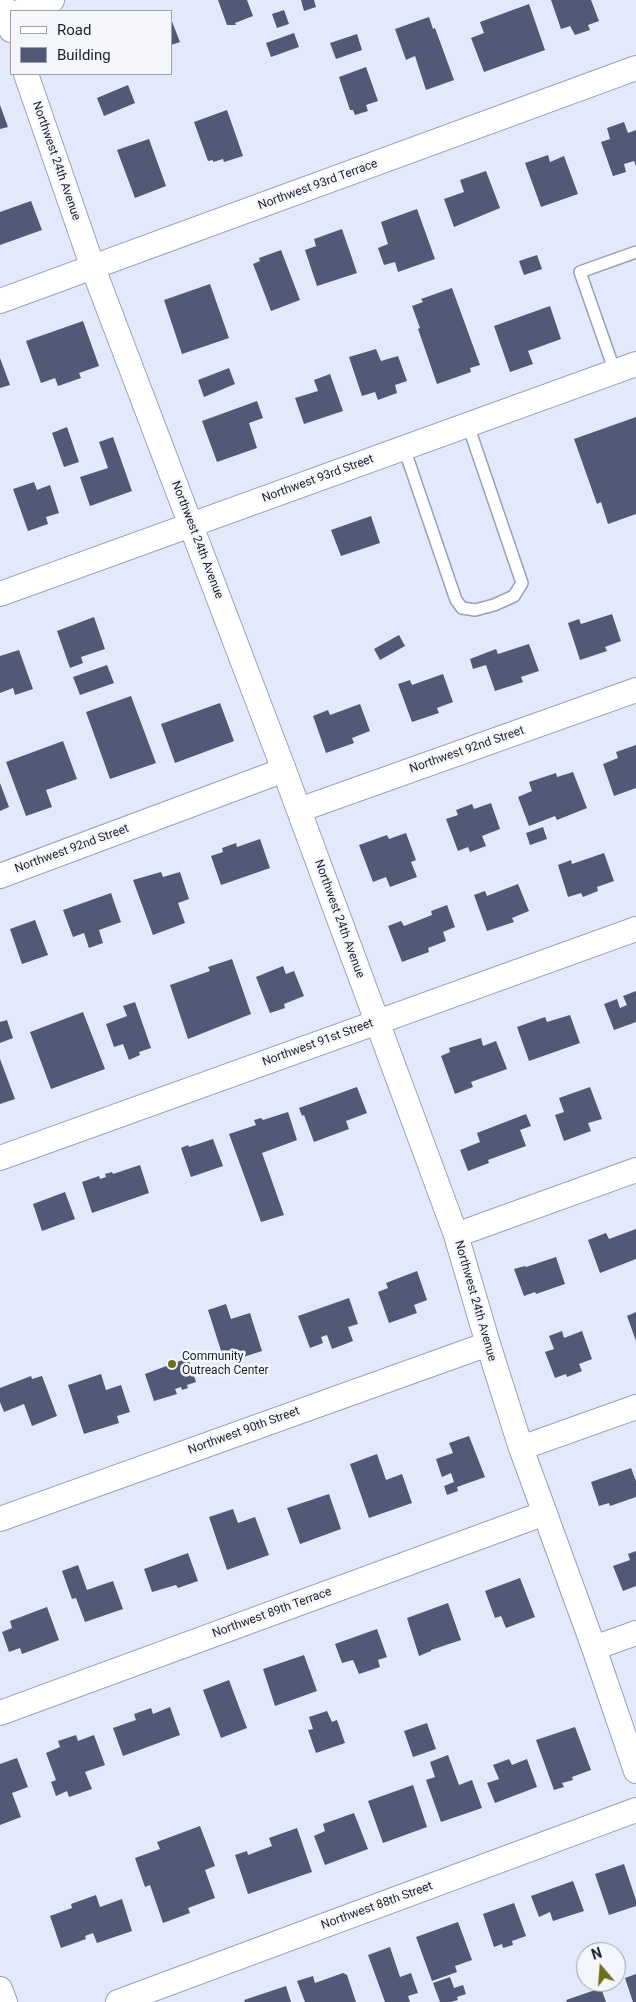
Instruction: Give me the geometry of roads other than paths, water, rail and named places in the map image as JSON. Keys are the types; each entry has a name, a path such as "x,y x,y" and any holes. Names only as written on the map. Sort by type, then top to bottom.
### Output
{"street":[{"path":"23,10 52,0"},
{"name":"Northwest 93rd Terrace","path":"0,301 636,68"},
{"name":"Northwest 24th Avenue","path":"26,75 93,268 284,770 456,1235 521,1448 594,1648 636,1771"},
{"name":"Northwest 93rd Street","path":"0,594 626,368"},
{"name":"Northwest 92nd Street","path":"299,810 636,690"},
{"name":"Northwest 92nd Street","path":"0,876 284,770"},
{"name":"Northwest 91st Street","path":"0,1158 636,929"},
{"path":"456,1235 636,1170"},
{"name":"Northwest 90th Street","path":"0,1519 488,1344"},
{"path":"521,1448 636,1406"},
{"name":"Northwest 89th Terrace","path":"0,1713 545,1513"},
{"path":"594,1648 636,1633"},
{"name":"Northwest 88th Street","path":"118,2002 636,1810"},
{"path":"0,1989 5,2002"}],"lane":[{"path":"626,368 580,272 636,252"},
{"path":"404,448 456,600 462,608 475,610 494,605 514,596 522,583 468,425"}],"place":[{"name":"Community Outreach Center","path":"172,1364"}]}
